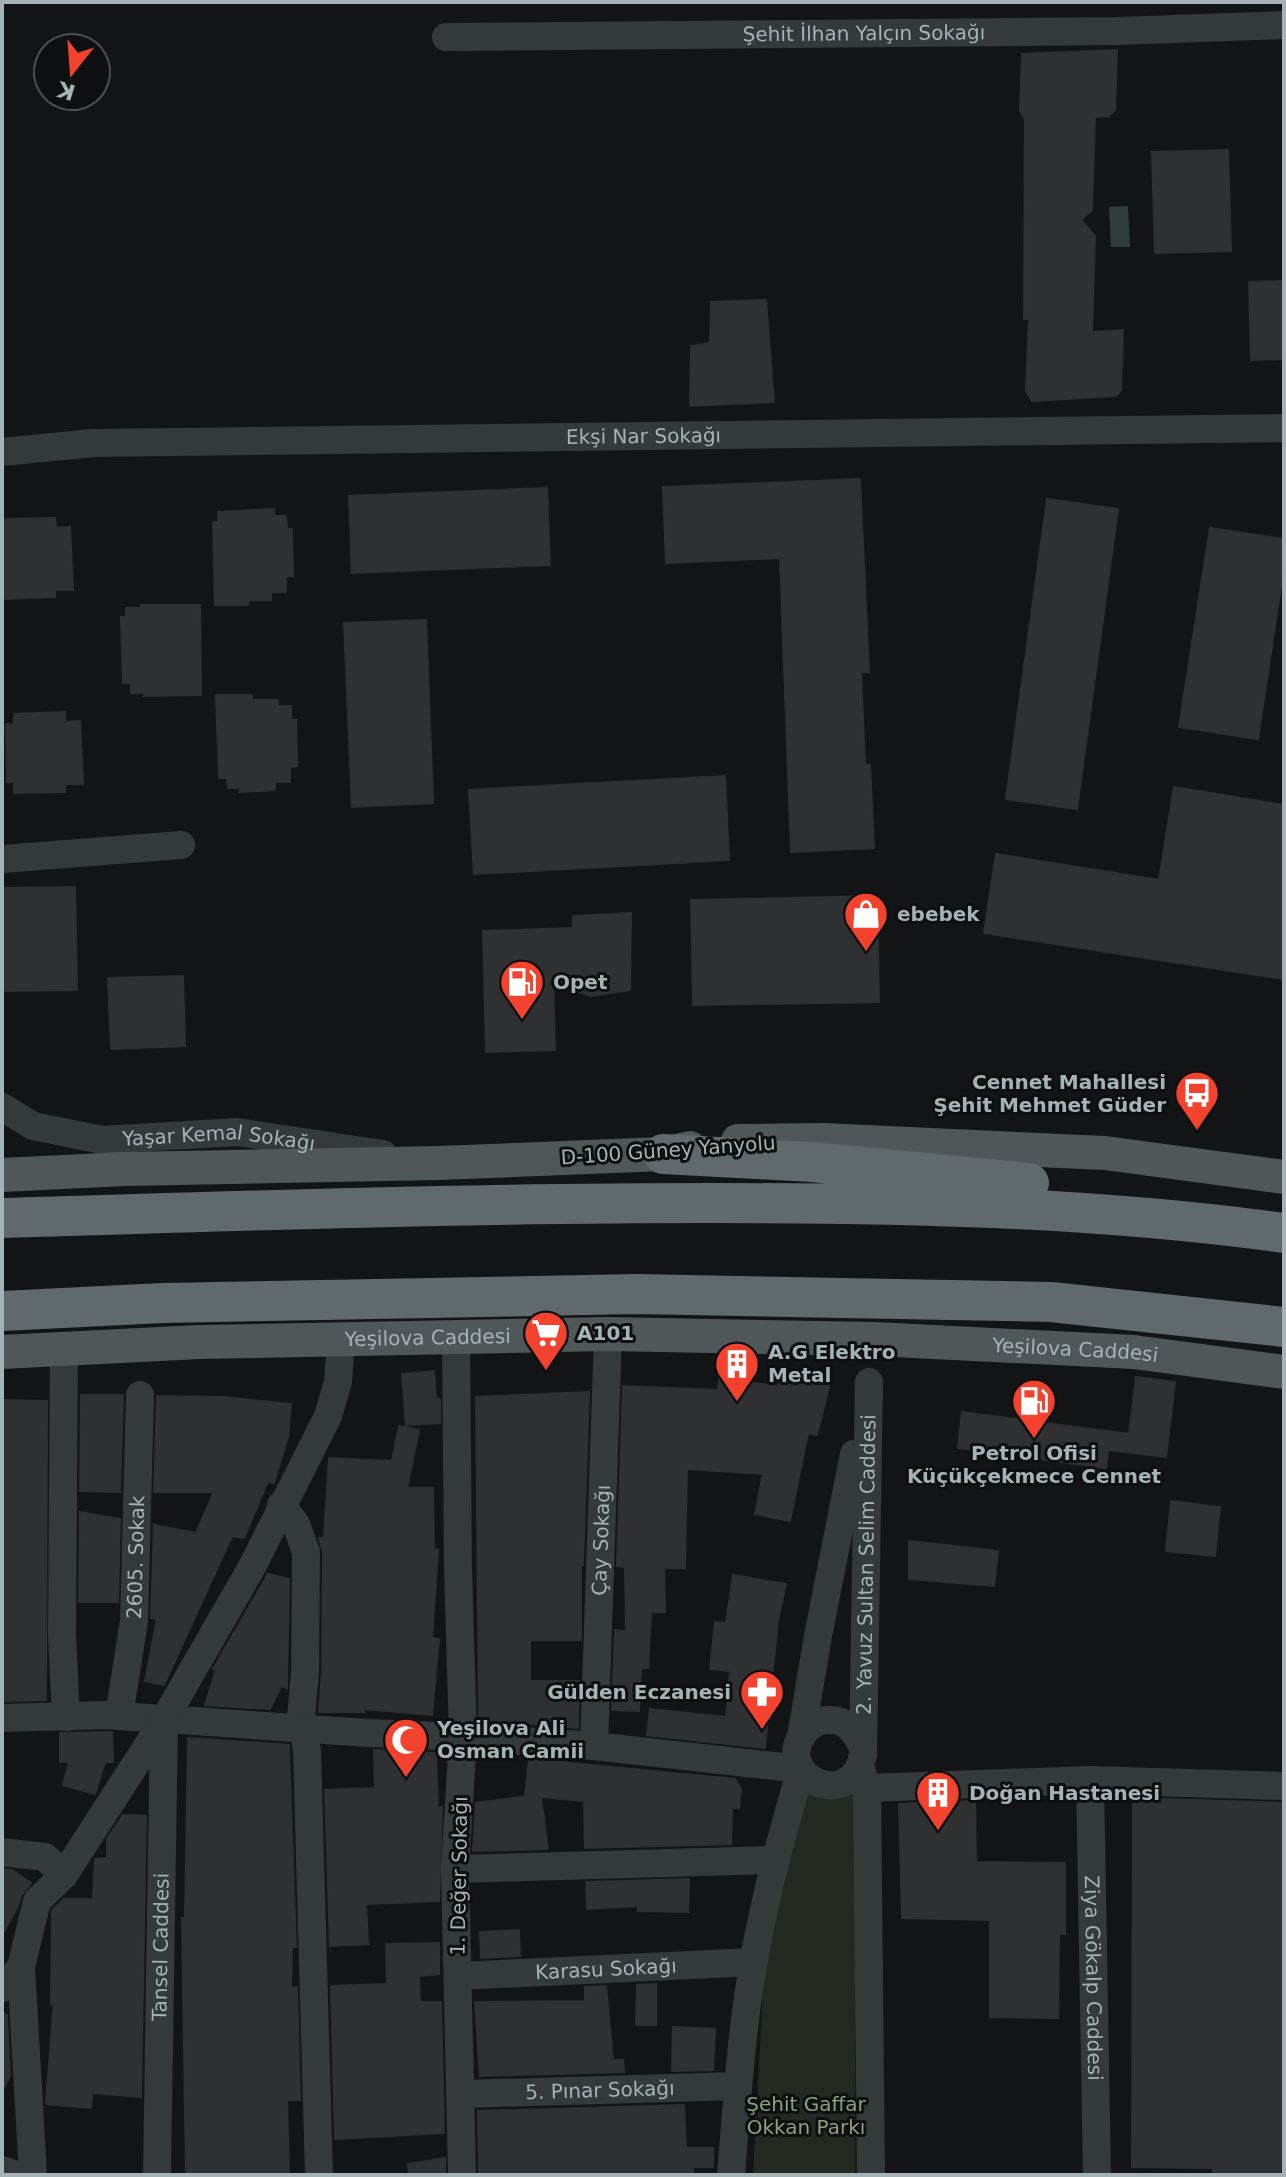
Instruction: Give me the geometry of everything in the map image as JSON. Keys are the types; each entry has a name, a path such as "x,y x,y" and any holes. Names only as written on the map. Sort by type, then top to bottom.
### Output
{"highway":[{"path":"663,1154 812,1162 1078,1187 1203,1205 1255,1217 1284,1231"},
{"path":"2,1218 424,1205 814,1203 1078,1211 1284,1231"},
{"path":"2,1311 163,1303 637,1294 1051,1302 1284,1327"}],"main road":[{"name":"D-100 Güney Yanyolu","path":"2,1175 663,1154 718,1141 823,1140 1105,1153 1284,1177"},
{"name":"Yeşilova Caddesi","path":"2,1352 199,1342 608,1334 874,1339 1134,1352 1284,1372"}],"street":[{"name":"Şehit İlhan Yalçın Sokağı","path":"446,37 1117,31 1252,14 1284,25"},
{"name":"Ekşi Nar Sokağı","path":"2,452 93,443 1284,428"},
{"path":"2,859 181,845"},
{"name":"Yaşar Kemal Sokağı","path":"2,1107 33,1126 102,1140 237,1132 439,1163"},
{"name":"Çay Sokağı","path":"594,1746 608,1334"},
{"name":"1. Değer Sokağı","path":"456,1336 463,1737 455,1869 462,2175"},
{"path":"874,1339 869,1382 818,1636 797,1759 808,1777 827,1786 847,1781 863,1766 1090,1780 1284,1786"},
{"path":"33,2175 12,1978 37,1901 64,1875 164,1720 253,1565 328,1416 338,1382 341,1340"},
{"path":"64,1350 62,1635 66,1717"},
{"name":"2. Yavuz Sultan Selim Caddesi","path":"869,1382 863,1766 871,2175"},
{"name":"2605. Sokak","path":"119,1716 134,1621 140,1395"},
{"path":"281,1505 296,1524 306,1552 302,1729 307,1752 319,2175"},
{"path":"2,1718 119,1716 463,1737 594,1746 801,1769"},
{"name":"Tansel Caddesi","path":"157,2175 164,1720"},
{"path":"801,1737 817,1722 829,1720 849,1726 863,1766"},
{"path":"731,2175 753,1962 774,1860 801,1769"},
{"name":"Ziya Gökalp Caddesi","path":"1090,1780 1097,2175"},
{"path":"2,1852 45,1857 64,1875"},
{"path":"455,1869 774,1860"},
{"name":"Karasu Sokağı","path":"458,1976 753,1962"},
{"name":"5. Pınar Sokağı","path":"462,2094 738,2086"},
{"path":"2,2170 18,2175"}],"green space":[{"name":"Şehit Gaffar Okkan Parkı","path":"795,1787 856,1791 855,2175 753,2175 768,1898"}],"shaded area":[{"path":"1128,206 1130,247 1111,247 1109,207"}],"building":[{"path":"1117,50 1115,110 1109,116 1095,117 1092,210 1081,220 1095,236 1092,332 1123,330 1121,390 1116,396 1032,401 1026,391 1029,319 1024,319 1025,119 1020,111 1022,54"},
{"path":"1228,150 1231,251 1155,253 1152,152"},
{"path":"1284,281 1284,359 1251,360 1249,282"},
{"path":"766,300 774,402 690,406 691,346 710,343 711,302"},
{"path":"860,479 869,672 861,672 865,765 870,765 874,848 791,852 780,558 666,563 663,487"},
{"path":"547,488 550,565 352,573 349,496"},
{"path":"1047,499 1118,509 1077,809 1006,799"},
{"path":"274,509 274,516 286,516 287,529 292,529 293,576 286,576 286,592 271,592 271,600 248,600 248,605 215,605 213,522 218,522 218,512"},
{"path":"55,518 56,528 70,527 73,590 55,590 55,597 5,599 2,587 4,519"},
{"path":"1210,528 1284,539 1284,566 1258,739 1179,727"},
{"path":"141,605 200,605 201,695 144,696 144,693 131,693 131,683 123,683 121,617 126,617 126,608 141,608"},
{"path":"426,620 433,803 352,807 344,623"},
{"path":"216,695 252,695 252,700 278,700 278,706 291,706 291,720 296,720 297,766 290,767 290,782 275,782 275,790 240,792 240,788 228,788 227,778 219,778"},
{"path":"65,712 65,722 80,721 83,784 65,784 65,792 14,793 14,782 7,782 6,724 14,725 14,714"},
{"path":"725,776 729,860 474,874 469,790"},
{"path":"1174,787 1284,805 1284,979 984,933 996,854 1159,880"},
{"path":"75,887 77,990 2,991 2,888"},
{"path":"877,896 879,1002 693,1005 691,900"},
{"path":"631,913 630,990 591,996 553,984 555,1050 486,1052 483,931 573,928 573,916"},
{"path":"183,976 185,1046 111,1049 108,978"},
{"path":"434,1371 436,1399 440,1399 440,1423 406,1425 402,1374"},
{"path":"782,1371 830,1382 817,1435 808,1433 790,1521 755,1514 763,1474 687,1469 685,1568 664,1568 665,1612 651,1612 648,1668 641,1668 639,1711 612,1710 615,1630 626,1631 625,1567 617,1566 623,1386 718,1390 719,1379 778,1386"},
{"path":"1136,1377 1175,1382 1166,1457 1108,1450 1106,1468 958,1448 962,1412 1129,1434"},
{"path":"589,1392 581,1565 581,1640 530,1640 530,1681 579,1681 578,1728 479,1719 476,1397"},
{"path":"81,1395 123,1395 120,1492 80,1491"},
{"path":"157,1396 223,1397 291,1404 288,1437 274,1483 268,1481 244,1538 232,1536 164,1685 145,1681 157,1619 151,1618 154,1525 196,1533 214,1492 154,1492"},
{"path":"2,1400 47,1401 46,1700 2,1701"},
{"path":"399,1426 419,1430 407,1488 433,1488 434,1550 438,1550 432,1638 439,1639 432,1715 364,1709 364,1712 319,1712 323,1552 319,1538 324,1538 329,1458 392,1461"},
{"path":"1171,1501 1220,1507 1215,1556 1166,1551"},
{"path":"80,1512 120,1519 118,1602 79,1602"},
{"path":"909,1541 998,1551 994,1586 909,1579"},
{"path":"268,1574 289,1579 287,1688 281,1686 270,1709 205,1705 216,1670 213,1669"},
{"path":"733,1575 786,1584 778,1620 765,1748 647,1735 650,1709 726,1717 730,1671 710,1669 715,1622 726,1623"},
{"path":"112,1732 113,1762 105,1762 95,1794 63,1785 69,1762 60,1762 60,1733"},
{"path":"188,1738 289,1745 296,1947 292,1947 291,1987 297,1987 300,2100 287,2100 289,2175 186,2175 182,1918 185,1918"},
{"path":"374,1750 436,1753 438,1808 442,1807 439,1901 366,1904 368,1944 330,1946 325,1790 375,1788"},
{"path":"529,1759 735,1779 741,1789 739,1808 732,1808 731,1844 585,1848 584,1801 541,1797 548,1849 473,1851 476,1803 528,1796 525,1796"},
{"path":"1133,1798 1284,1803 1284,2175 1213,2175 1213,2168 1132,2167"},
{"path":"975,1801 976,1862 1065,1863 1065,1934 1059,1934 1058,2018 990,2017 990,1920 902,1918 899,1804"},
{"path":"123,1815 146,1816 141,2097 92,2093 91,2108 46,2104 54,1999 51,2004 52,1910 64,1899 93,1899 95,1859 107,1858 107,1839"},
{"path":"2,1869 12,1870 31,1883 21,1896 2,1935"},
{"path":"689,1879 688,1912 638,1911 638,1906 587,1909 586,1882"},
{"path":"519,1930 520,1956 481,1958 480,1932"},
{"path":"439,1943 439,1974 419,1976 420,2002 441,2002 444,2133 335,2139 331,1986 387,1984 386,1944"},
{"path":"656,1984 656,2025 636,2025 637,1985"},
{"path":"606,1986 613,2060 623,2060 624,2072 480,2076 475,2002 585,2001 585,1987"},
{"path":"2,2012 7,2015 10,2076 2,2091"},
{"path":"673,2027 715,2029 713,2070 672,2071"},
{"path":"684,2105 686,2148 713,2148 713,2167 693,2167 693,2175 479,2175 478,2111"},
{"path":"445,2158 445,2175 409,2175 408,2164"}],"place":[{"name":"ebebek","path":"866,953"},
{"name":"Opet","path":"522,1021"},
{"name":"Cennet Mahallesi Şehit Mehmet Güder","path":"1197,1132"},
{"name":"A101","path":"546,1372"},
{"name":"A.G Elektro Metal","path":"737,1403"},
{"name":"Petrol Ofisi Küçükçekmece Cennet","path":"1034,1440"},
{"name":"Gülden Eczanesi","path":"762,1731"},
{"name":"Yeşilova Ali Osman Camii","path":"406,1779"},
{"name":"Doğan Hastanesi","path":"938,1832"}]}
